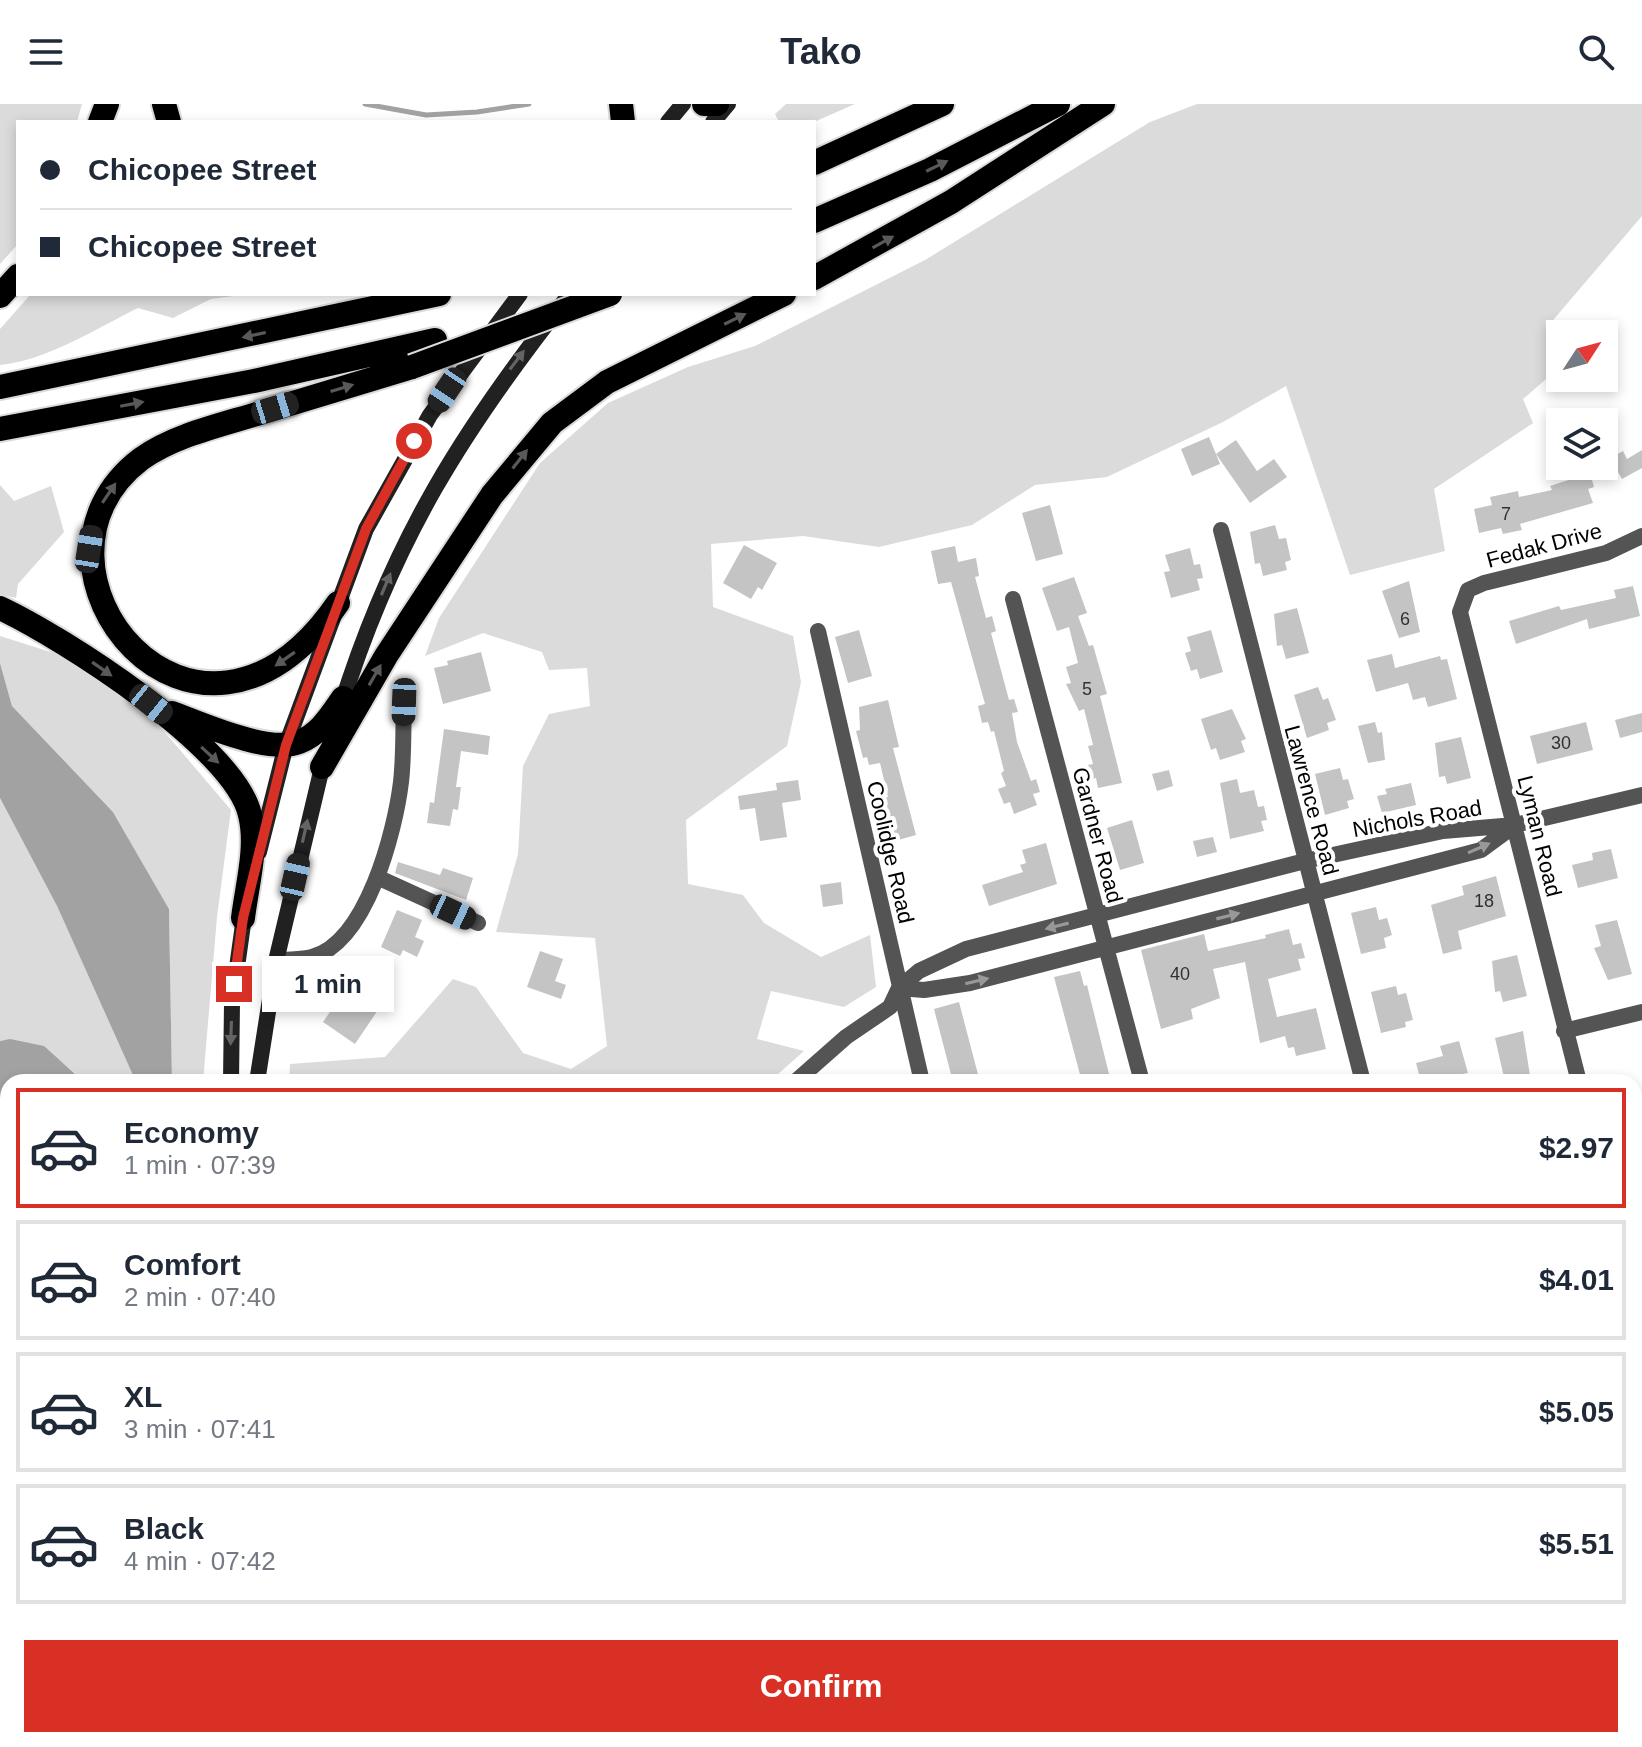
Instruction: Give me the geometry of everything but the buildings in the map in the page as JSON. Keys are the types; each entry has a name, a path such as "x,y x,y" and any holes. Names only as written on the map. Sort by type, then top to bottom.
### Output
{"highway":[{"path":"704,104 717,104"},
{"path":"853,146 919,104"},
{"path":"816,162 942,104"},
{"path":"816,220 930,170 1058,104"},
{"path":"816,277 951,202 1103,104"},
{"path":"0,296 16,278"},
{"path":"0,387 430,296"},
{"path":"0,429 254,381 435,340 596,296"},
{"path":"338,603 310,640 267,671 220,683 170,676 131,653 99,610 88,565 96,518 123,474 156,450 220,425 412,367 605,296"},
{"path":"322,767 394,645 492,495 538,436 562,413 607,382 780,296"},
{"path":"0,608 52,635 151,704 217,761 238,788 250,813 253,837 243,918"},
{"path":"151,704 223,732 286,745 300,742 325,724 343,698"}],"main road":[{"path":"670,120 683,104"},
{"path":"715,120 728,104"},
{"path":"231,1074 232,1003 243,918 286,745 327,641 338,603 366,529 397,470 464,365 518,296"},
{"path":"258,1074 276,961 322,767 343,698 385,586 430,493 479,412 568,296"}],"street":[{"name":"Lawrence Road","path":"1221,530 1361,1074"},
{"name":"Fedak Drive","path":"1462,601 1468,590 1484,583 1606,553 1642,536"},
{"name":"Gardner Road","path":"1013,599 1140,1074"},
{"name":"Lyman Road","path":"1462,601 1460,612 1577,1074"},
{"name":"Coolidge Road","path":"818,631 920,1074"},
{"path":"276,961 314,956 333,945 354,924 377,877 401,783 404,702"},
{"path":"1515,825 1642,795"},
{"name":"Nichols Road","path":"899,988 919,971 966,949 1305,861 1443,831 1515,825"},
{"name":"Nichols Road","path":"899,988 924,990 970,983 1481,850 1515,825"},
{"path":"377,877 478,923"},
{"path":"804,1074 846,1037 890,1007 899,988"},
{"path":"1564,1031 1642,1012"}],"shaded area":[{"path":"0,104 82,104 78,120 16,120 16,246 0,264"},
{"path":"786,104 855,104 816,121 778,120 775,114"},
{"path":"1197,104 1642,104 1642,216 1553,320 1546,320 1546,379 1523,399 1533,423 1434,489 1445,551 1350,575 1286,386 1223,422 1107,477 1035,485 972,525 879,547 803,536 711,544 713,607 793,636 801,682 787,746 686,820 688,884 743,895 764,923 821,957 870,935 876,987 844,1007 771,991 757,1039 804,1051 778,1074 289,1074 290,1064 385,1057 453,979 476,987 523,1053 571,1069 607,1046 595,938 496,932 518,854 523,766 549,714 590,706 587,668 549,670 542,652 483,633 425,656 439,618 540,463 608,403 688,367 755,346 925,260 1150,122"},
{"path":"29,296 234,296 211,299 173,318 138,308 53,350 0,365 0,329"},
{"path":"0,485 14,501 51,486 64,532 18,584 16,598 0,594"},
{"path":"0,636 60,655 157,723 231,810 217,917 204,1074 172,1074 169,909 113,812 12,706 0,663"},
{"path":"0,663 12,706 113,812 169,909 172,1074 132,1074 57,906 0,798"},
{"path":"0,798 57,906 132,1074 76,1074 46,1052 23,1042 0,1041"},
{"path":"10,1039 44,1046 75,1074 0,1074 0,1041"}],"waterway":[{"path":"365,104 426,115 477,112 529,104"}],"route":[{"path":"234,984 243,918 286,745 366,529 414,441"}]}
